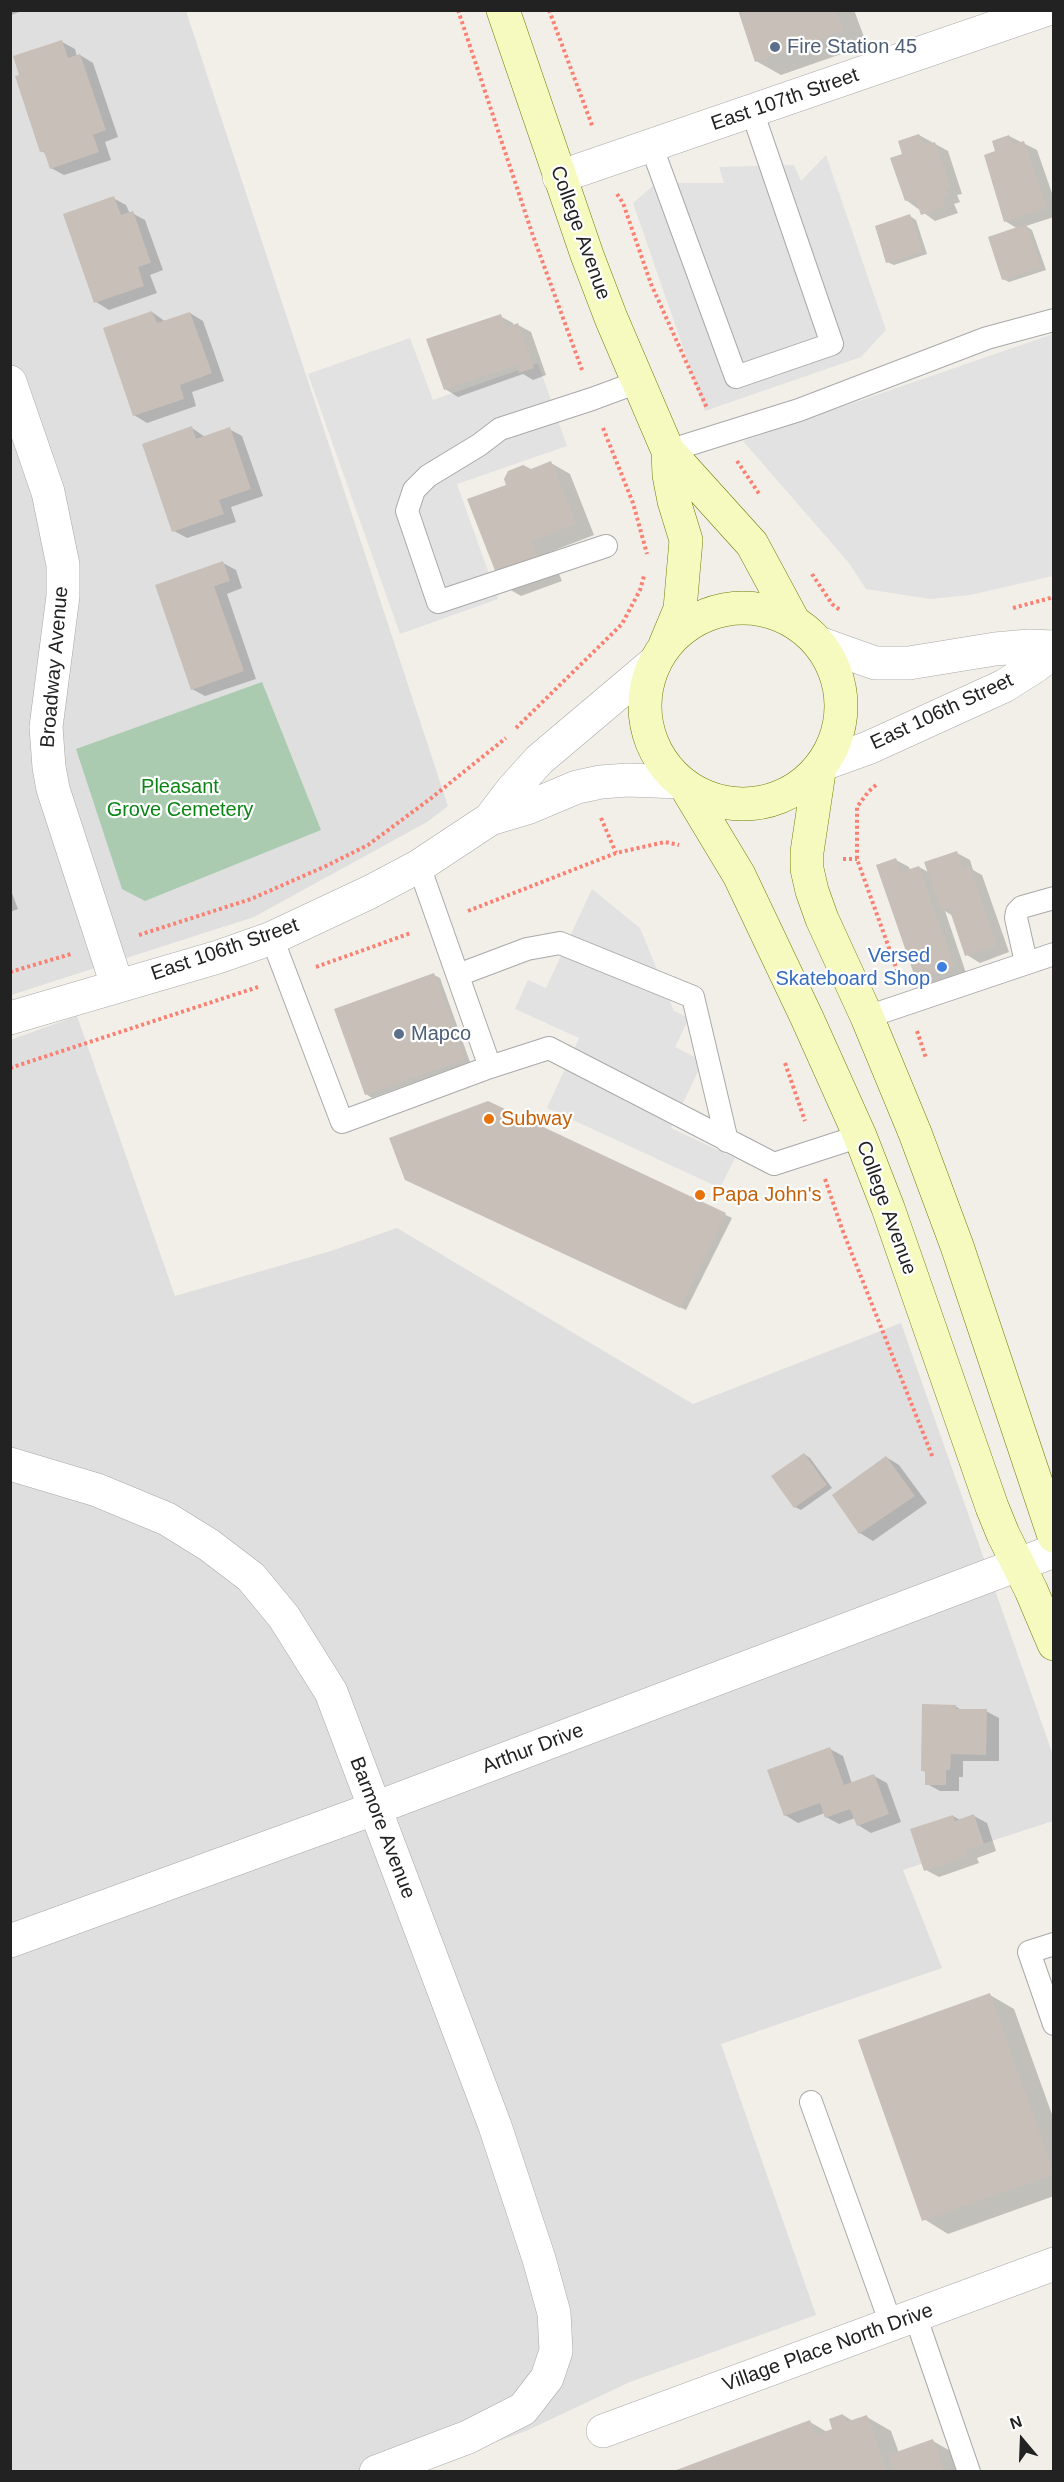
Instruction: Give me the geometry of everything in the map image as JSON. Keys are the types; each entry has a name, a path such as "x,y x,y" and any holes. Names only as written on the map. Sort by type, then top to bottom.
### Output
{"main road":[{"name":"College Avenue","path":"503,10 559,177 610,318 668,451 674,501 686,540 680,609 659,655"},
{"name":"College Avenue","path":"668,451 752,544 794,622"},
{"path":"822,767 793,791 775,800 755,804 716,801 683,784 658,757 646,725 646,692 659,655 684,627 710,613 739,608 768,611 794,622 819,643 830,658 841,694 839,731 822,767 808,831 807,869 812,891 915,1133 957,1246 1053,1536"},
{"name":"College Avenue","path":"683,784 744,886 860,1136 888,1208 992,1507 1031,1590 1053,1644"}],"street":[{"name":"East 107th Street","path":"559,177 1027,14"},
{"name":"Broadway Avenue","path":"10,382 48,492 63,565 63,596 46,727 53,789 102,945 117,985"},
{"name":"East 106th Street","path":"819,643 875,663 909,663 995,649 1029,646 1053,647"},
{"name":"East 106th Street","path":"822,767 1004,686 1053,652"},
{"name":"East 106th Street","path":"490,819 539,760 659,655"},
{"name":"East 106th Street","path":"10,1018 218,957 272,938 360,897 419,866 490,819 527,808 577,788 597,782 628,780 683,784"},
{"name":"Barmore Avenue","path":"10,1464 97,1490 167,1519 209,1545 251,1577 284,1617 310,1655 331,1692 373,1809 499,2137 554,2313 556,2351 547,2378 523,2409 468,2437 376,2472"},
{"name":"Arthur Drive","path":"10,1941 373,1809 1053,1551"},
{"name":"Village Place North Drive","path":"603,2432 1053,2264"}],"lane":[{"path":"651,145 736,377 832,344 752,111"},
{"path":"668,451 799,411 987,338 1053,320"},
{"path":"606,546 438,602 407,511 414,490 428,476 479,445 500,429 638,382"},
{"path":"419,866 490,1067"},
{"path":"1026,962 1016,918 1017,912 1022,907 1053,898"},
{"path":"272,938 342,1122 490,1067 549,1048 774,1164 860,1136"},
{"path":"458,975 526,949 560,943 693,997 727,1141"},
{"path":"867,1017 1053,954"},
{"path":"1053,1944 1029,1952 1053,2024"},
{"path":"811,2102 969,2472"}],"path":[{"path":"458,10 536,244 592,399 633,503 648,557"},
{"path":"549,10 615,192 623,203 651,284 719,434 763,500"},
{"path":"807,566 832,604 841,611"},
{"path":"10,972 170,927 250,899 326,866 368,844 498,746 595,653 622,624 640,590 646,568"},
{"path":"1009,610 1053,597"},
{"path":"884,780 869,791 857,807 857,859 930,1069"},
{"path":"10,1068 288,977 439,922 616,853 665,842 688,847"},
{"path":"781,1053 842,1228 938,1469"}],"shaded area":[{"path":"10,11 186,11 448,806 427,822 254,917 11,995"},
{"path":"826,155 886,330 861,357 705,411 633,203 656,183 724,183 719,167 794,165 801,181"},
{"path":"1053,334 1053,576 970,595 930,599 866,589 849,563 743,441"},
{"path":"410,338 433,400 538,363 567,446 457,484 498,599 400,634 308,374"},
{"path":"592,889 640,928 674,1011 689,1018 675,1047 703,1061 671,1128 735,1158 720,1188 547,1108 579,1038 515,1009 528,980 546,988"},
{"path":"77,1016 175,1296 331,1251 397,1228 693,1404 901,1323 1053,1755 1053,1821 903,1870 942,1968 721,2044 816,2315 630,2382 526,2431 416,2471 11,2471 10,1040"}],"green space":[{"name":"Pleasant Grove Cemetery","path":"262,682 321,830 145,901 122,889 76,749"}],"building":[{"name":"Fire Station 45","path":"738,10 836,10 843,31 755,62"},
{"path":"62,40 68,58 80,54 106,130 93,135 99,152 50,169 44,151 40,152 15,76 19,75 13,56"},
{"path":"919,134 924,146 935,142 950,187 945,188 948,195 942,197 946,206 921,215 915,198 905,201 890,158 902,154 898,141"},
{"path":"1009,135 1012,144 1024,141 1047,208 1004,222 984,155 995,151 992,141"},
{"path":"114,196 121,215 133,211 151,263 138,267 144,286 94,303 63,214"},
{"path":"910,214 922,251 886,263 875,226"},
{"path":"1026,224 1041,267 1002,280 988,237"},
{"path":"152,311 157,323 190,312 212,373 180,385 184,399 133,416 103,328"},
{"path":"501,314 505,328 518,323 534,368 519,373 516,365 444,390 426,339"},
{"path":"192,426 196,439 230,427 251,489 219,500 224,514 172,532 142,444"},
{"path":"551,461 576,524 532,541 544,570 501,586 467,499 506,485 504,479 508,471 523,465 531,469"},
{"path":"223,561 230,581 214,586 244,671 191,690 155,585"},
{"path":"957,851 963,869 969,866 997,945 965,956 949,908 941,910 924,862"},
{"path":"896,858 901,872 919,866 954,966 916,980 876,865"},
{"name":"Mapco","path":"434,973 465,1059 365,1095 334,1009"},
{"path":"488,1101 726,1213 680,1308 405,1180 389,1138"},
{"path":"804,1453 827,1485 794,1508 771,1476"},
{"path":"886,1456 915,1496 859,1534 832,1495"},
{"path":"922,1704 956,1705 956,1709 987,1709 986,1755 951,1754 950,1770 946,1770 946,1785 925,1785 925,1771 921,1771"},
{"path":"830,1747 844,1785 874,1774 889,1814 857,1826 850,1809 825,1818 820,1803 784,1816 767,1770"},
{"path":"974,1814 984,1844 965,1851 967,1856 924,1871 910,1829 953,1815 955,1821"},
{"path":"990,1993 1054,2174 922,2221 858,2040"},
{"path":"843,2414 846,2422 867,2415 887,2471 671,2472 810,2420 815,2435 832,2429 829,2419"},
{"path":"933,2439 944,2472 894,2472 888,2455"}],"place":[{"name":"Fire Station 45","path":"775,47"},
{"name":"Versed Skateboard Shop","path":"942,967"},
{"name":"Mapco","path":"399,1034"},
{"name":"Subway","path":"489,1119"},
{"name":"Papa John's","path":"700,1195"}]}
